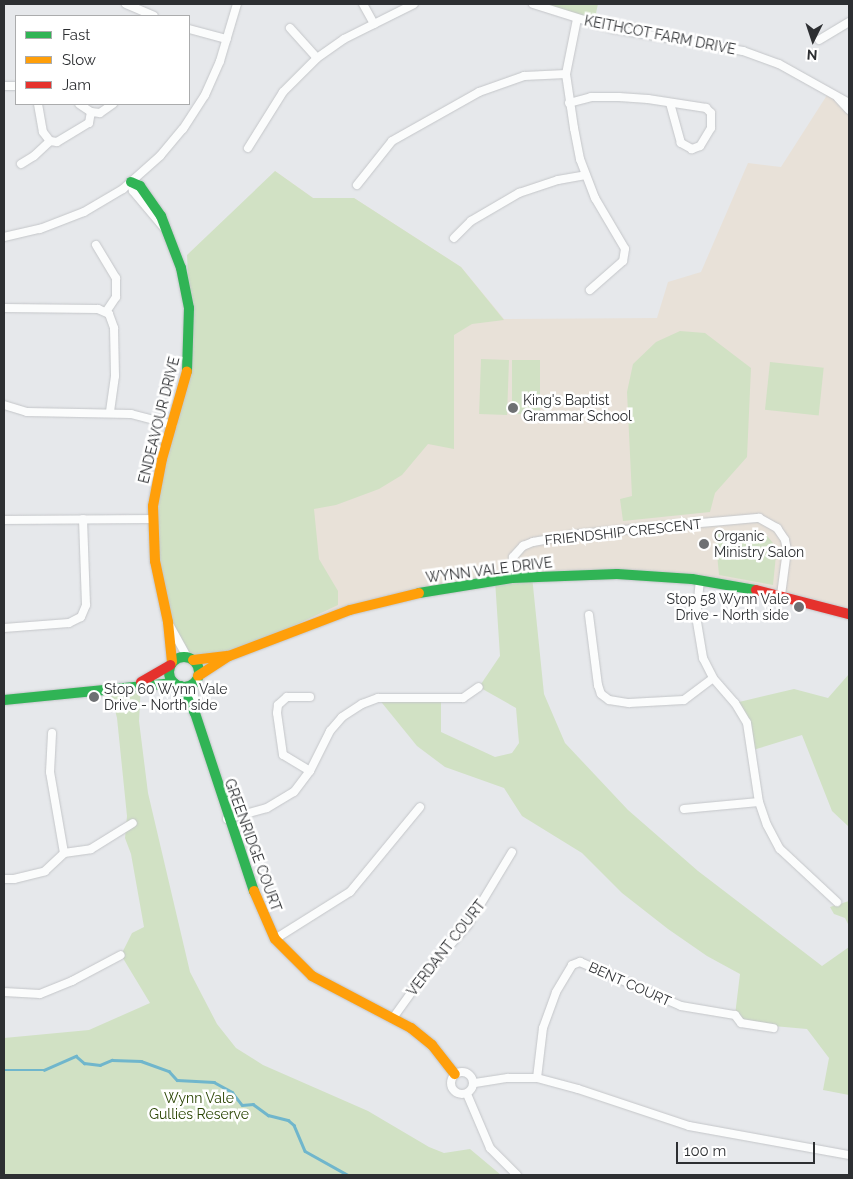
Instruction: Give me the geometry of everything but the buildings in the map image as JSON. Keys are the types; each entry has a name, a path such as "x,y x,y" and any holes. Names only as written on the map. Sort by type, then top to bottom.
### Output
{"street":[{"path":"126,4 141,7 153,15"},
{"path":"4,236 71,218 131,182 160,156 195,112 213,79 237,4"},
{"path":"362,4 374,24"},
{"path":"248,148 283,92 317,58 374,24 414,4"},
{"name":"KEITHCOT FARM DRIVE","path":"533,4 577,19 620,30 743,50 779,64 849,103"},
{"path":"577,19 566,74 569,103 586,175 595,198 625,249 623,261 590,290"},
{"path":"819,40 849,22"},
{"path":"290,28 317,58"},
{"path":"190,29 227,39"},
{"path":"356,184 392,141 479,92 524,76 566,74"},
{"path":"569,103 591,97 619,97 670,103 706,108 711,113 711,128 700,146 692,149 680,143 670,103"},
{"name":"KEITHCOT FARM DRIVE","path":"838,98 849,110"},
{"path":"38,105 43,132 50,141"},
{"path":"80,105 91,112 100,113 112,105"},
{"path":"20,164 34,156 50,141 62,141 89,123 91,112"},
{"path":"454,238 471,221 519,194 558,180 586,175"},
{"name":"ENDEAVOUR DRIVE","path":"131,182 140,186 161,216 180,268 190,326 187,373 156,484 153,519 158,583 168,622 171,664 169,675 177,685"},
{"path":"96,245 116,278 116,297 106,312"},
{"path":"4,308 106,312"},
{"path":"106,312 114,328 115,376 110,413"},
{"path":"4,405 28,412 131,414 172,425"},
{"name":"FRIENDSHIP CRESCENT","path":"512,578 512,557 523,546 578,534 759,518 777,528 787,550 781,595"},
{"path":"4,628 69,623 81,617 86,605 83,519"},
{"path":"4,520 153,519"},
{"name":"WYNN VALE DRIVE","path":"177,685 196,679 229,656 315,622 383,600 512,578 617,574 700,580 781,595 849,614"},
{"path":"700,580 696,616 700,647 713,678 735,703 747,724 759,802 780,849 837,902"},
{"path":"589,615 598,685 601,694 609,700 644,704 684,700 713,678"},
{"name":"ENDEAVOUR DRIVE","path":"168,622 190,659"},
{"name":"WYNN VALE DRIVE","path":"171,664 190,659 229,656"},
{"path":"190,659 196,679"},
{"path":"136,684 171,664"},
{"name":"GREENRIDGE COURT","path":"195,714 196,679"},
{"path":"4,700 60,697 136,684 177,685"},
{"name":"GREENRIDGE COURT","path":"177,685 195,714 248,880 275,939 312,976 393,1018 423,1037 455,1074"},
{"path":"227,819 283,801 310,770 330,731 342,717 362,704 378,698 463,698 480,687"},
{"path":"310,697 287,697 278,705 277,713 283,754 310,770"},
{"path":"52,733 50,772 64,853"},
{"path":"684,809 759,802"},
{"path":"275,939 350,892 420,807"},
{"path":"4,879 14,879 45,871 64,853 91,849 133,823"},
{"name":"VERDANT COURT","path":"393,1018 426,972 468,925 512,852"},
{"path":"4,992 40,994 72,981 121,955"},
{"name":"BENT COURT","path":"537,1078 543,1028 553,1001 568,971 580,962 680,1006 736,1014 742,1023 774,1028"},
{"path":"467,1094 458,1094 452,1088 455,1074 466,1073 475,1083"},
{"path":"467,1094 475,1083 508,1078 537,1078 578,1089 689,1126 849,1155"},
{"path":"467,1094 490,1148 517,1175"}],"shaded area":[{"name":"King's Baptist Grammar School","path":"829,92 849,110 849,614 692,579 532,576 397,597 229,656 275,171 313,198 354,198 461,267 504,319 657,318 668,282 701,272 748,163 781,167"}],"green space":[{"path":"533,4 598,4 596,13 613,29"},
{"path":"275,171 313,198 354,198 461,267 504,320 472,324 454,335 454,449 428,444 402,475 379,489 336,505 314,509 319,559 338,591 338,605 229,656 185,657 175,636 153,525 191,340 187,255"},
{"path":"680,331 705,333 751,368 747,457 715,493 710,512 623,521 620,499 632,496 627,392 633,364 656,342"},
{"path":"481,359 509,360 507,415 479,414"},
{"path":"512,360 540,360 540,414 512,414"},
{"path":"770,362 824,368 819,415 765,410"},
{"path":"763,531 773,543 776,555 773,585 719,575 715,533"},
{"path":"532,576 544,694 565,743 628,810 698,871 822,966 849,947 849,1095 823,1090 829,1058 807,1029 741,1023 735,1015 740,974 707,956 668,929 622,893 582,853 522,816 504,788 445,767 417,746 378,698 441,698 441,732 495,757 512,753 519,743 516,708 479,687 500,656 495,580"},
{"path":"849,674 849,827 832,811 802,735 753,750 735,703 794,689 828,698"},
{"name":"Wynn Vale Gullies Reserve","path":"141,684 139,721 148,793 190,972 217,1024 236,1048 263,1065 368,1111 429,1147 444,1153 470,1149 501,1175 4,1175 4,1038 89,1030 150,1003 121,955 132,933 144,927 131,854 125,838 127,816 117,718 110,690"},
{"path":"849,901 849,926 845,918 834,914 830,907"}],"waterway":[{"path":"4,1070 44,1070 76,1056 84,1063 100,1065 112,1060 141,1061 169,1071 177,1080 214,1082 232,1092 242,1105 253,1104 268,1115 288,1120 294,1125 305,1151 348,1175"}],"traffic: fast":[{"path":"131,182 140,186 161,216 181,268 189,308 187,371"},
{"path":"419,593 512,578 617,574 692,579 756,590"},
{"path":"184,657 190,658 198,666 199,672 198,678 190,686 184,687 178,686 170,678 169,672 170,666 178,658 184,657"},
{"path":"4,700 174,683"},
{"path":"181,686 195,713 254,891"}],"traffic: slow":[{"path":"172,662 168,622 155,561 153,506 162,459 187,371"},
{"path":"198,676 229,656 350,610 419,593"},
{"path":"193,660 227,656"},
{"path":"254,891 275,939 312,976 411,1028 432,1045 455,1074"}],"traffic: jam":[{"path":"756,590 849,614"},
{"path":"141,682 170,665"}],"place":[{"name":"King's Baptist Grammar School","path":"513,408"},
{"name":"Organic Ministry Salon","path":"704,544"},
{"name":"Stop 58 Wynn Vale Drive - North side","path":"799,607"},
{"name":"Stop 60 Wynn Vale Drive - North side","path":"94,697"}]}
